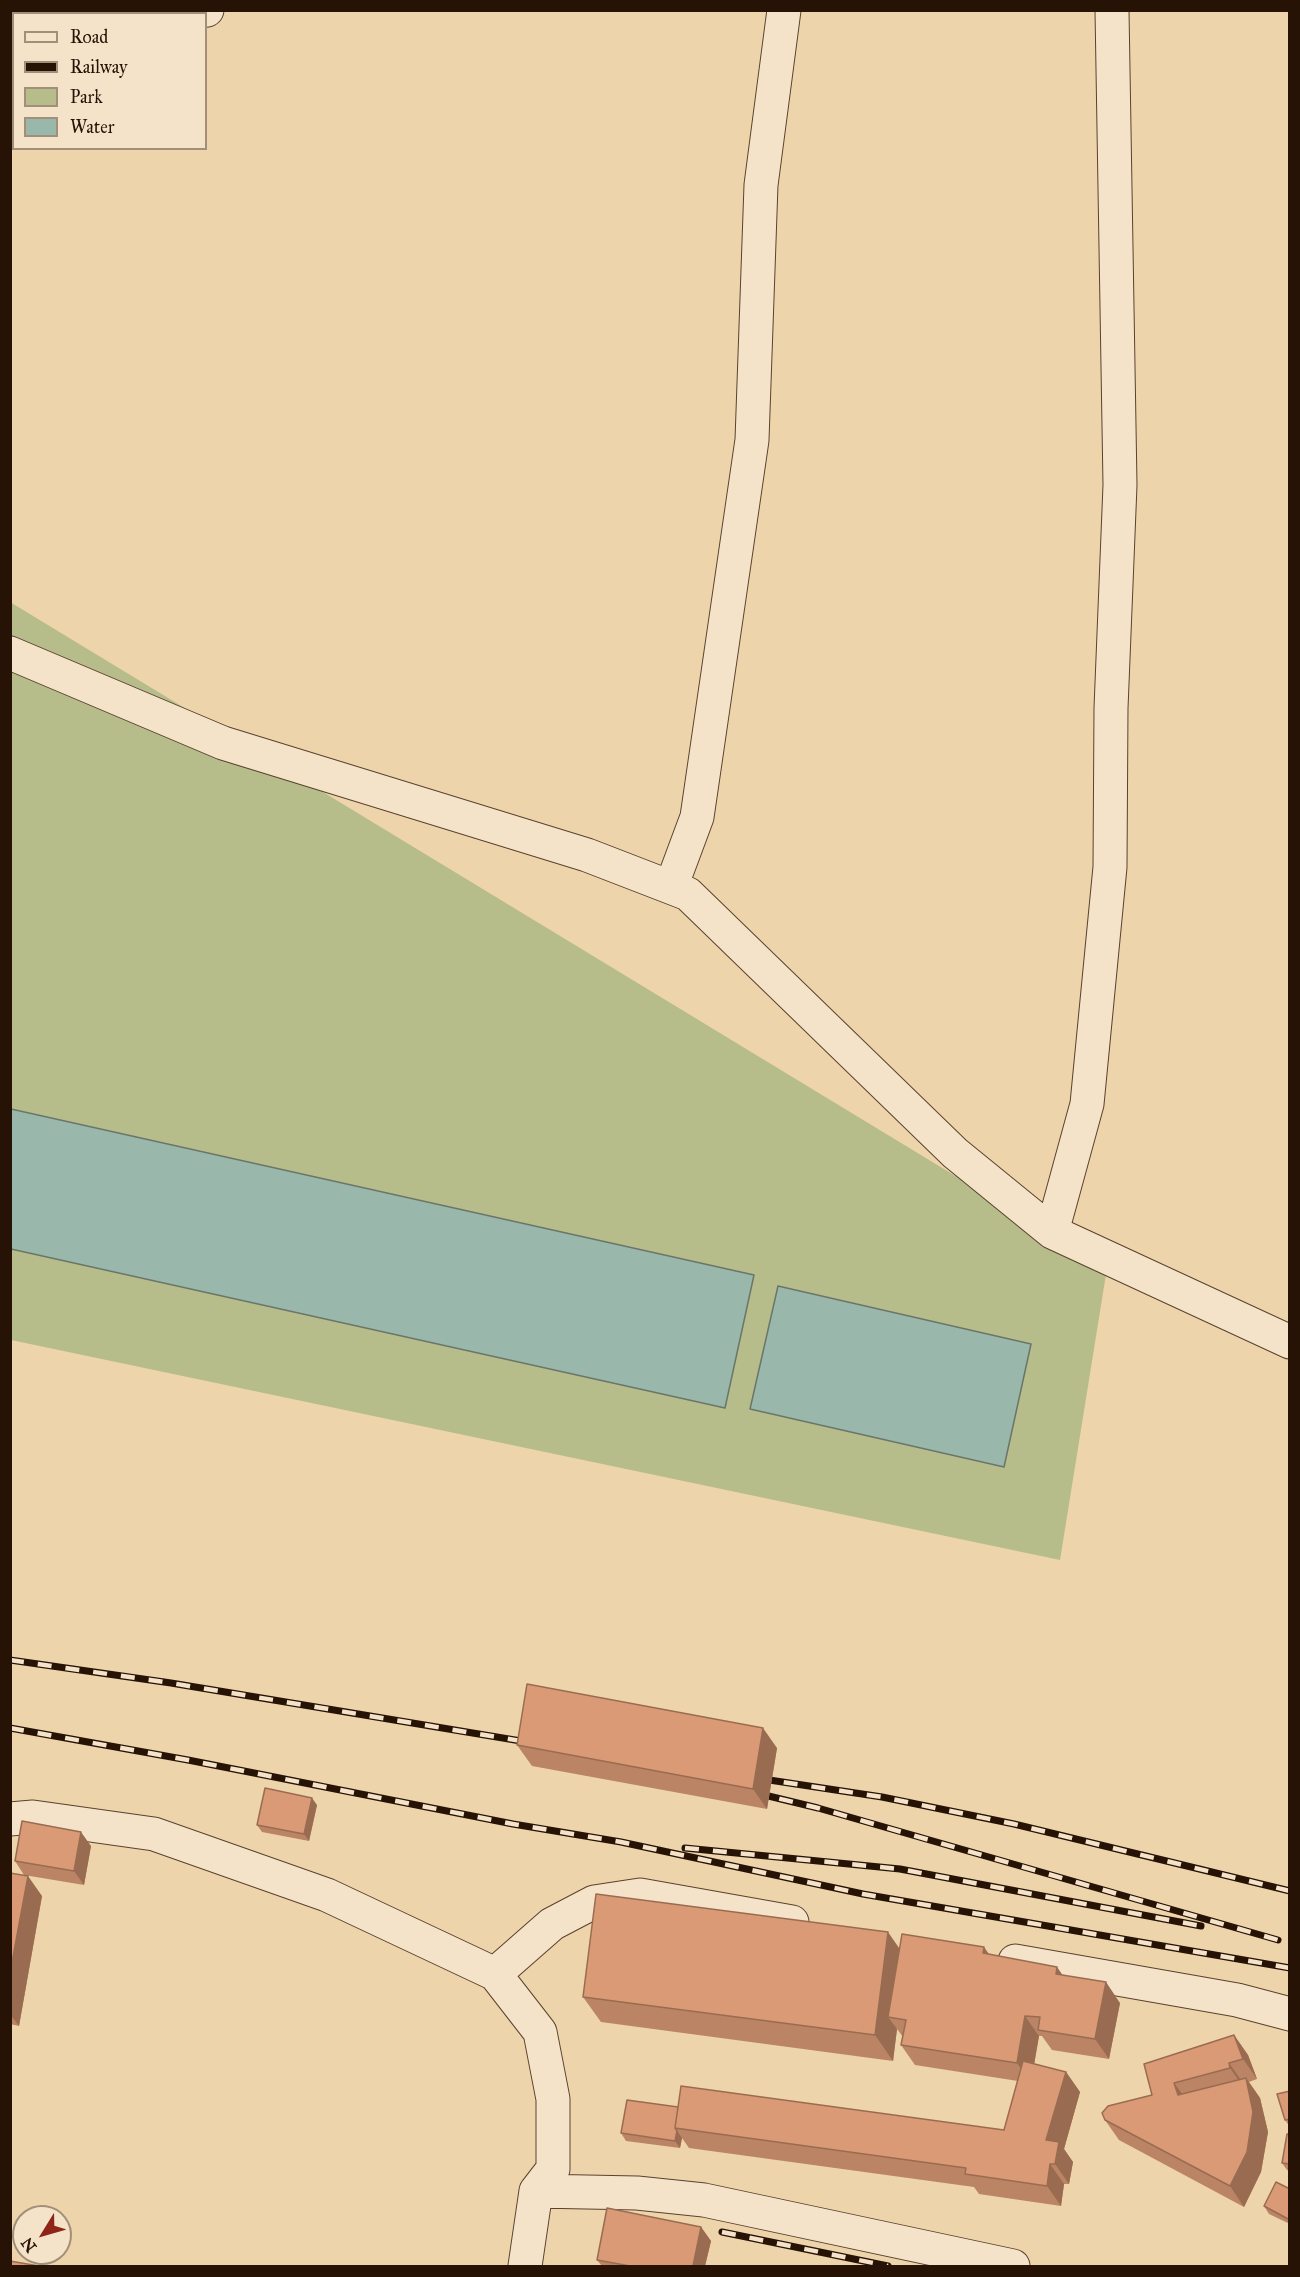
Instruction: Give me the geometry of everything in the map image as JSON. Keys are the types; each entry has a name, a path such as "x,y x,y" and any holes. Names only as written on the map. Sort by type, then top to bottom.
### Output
{"street":[{"path":"190,12 207,10"},
{"path":"671,887 697,817 752,440 761,185 784,10"},
{"path":"1052,1232 1087,1104 1110,867 1111,708 1120,485 1112,10"},
{"path":"10,653 223,743 587,855 688,894 955,1153 1052,1232 1290,1342"},
{"path":"10,1819 33,1817 154,1834 327,1895 495,1974 540,2032 553,2099 553,2169 536,2191 525,2266"},
{"path":"495,1974 552,1924 594,1902 640,1895 816,1926"},
{"path":"991,1957 1237,2000 1290,2014"},
{"path":"536,2191 637,2193 704,2200 1013,2266"}],"green space":[{"path":"10,602 1107,1268 1060,1560 11,1340"}],"water":[{"path":"11,1109 754,1275 725,1408 11,1249"},
{"path":"778,1286 1031,1344 1004,1467 750,1409"}],"building":[{"path":"527,1684 763,1728 753,1789 517,1745"},
{"path":"265,1788 312,1798 304,1834 257,1825"},
{"path":"22,1821 81,1832 74,1871 15,1861"},
{"path":"10,1873 28,1876 10,1973"},
{"path":"596,1894 888,1932 875,2035 583,1997"},
{"path":"902,1934 984,1947 983,1953 1057,1967 1056,1974 1106,1982 1095,2039 1038,2030 1040,2017 1025,2016 1017,2063 901,2045 906,2020 888,2017"},
{"path":"1234,2035 1243,2059 1229,2063 1230,2068 1174,2083 1178,2095 1246,2078 1253,2112 1247,2152 1230,2186 1105,2120 1102,2113 1108,2106 1152,2095 1144,2064"},
{"path":"1023,2061 1066,2072 1046,2140 1059,2142 1055,2164 1050,2164 1047,2186 965,2174 966,2168 675,2128 681,2086 1004,2130"},
{"path":"1290,2091 1290,2119 1285,2120 1277,2094"},
{"path":"627,2100 678,2107 675,2141 621,2133"},
{"path":"1287,2134 1290,2134 1290,2164 1282,2163"},
{"path":"1276,2182 1290,2189 1290,2220 1264,2206"},
{"path":"607,2208 701,2227 693,2266 630,2266 597,2260"},
{"path":"10,2261 12,2265 39,2266 10,2266"}],"railway":[{"path":"10,1660 171,1683 533,1743"},
{"path":"10,1728 188,1760 513,1824 621,1842 863,1894 1290,1968"},
{"path":"756,1778 882,1797 1014,1824 1290,1891"},
{"path":"752,1792 818,1808 1278,1940"},
{"path":"685,1848 900,1869 1201,1926"},
{"path":"722,2232 888,2266"}]}
